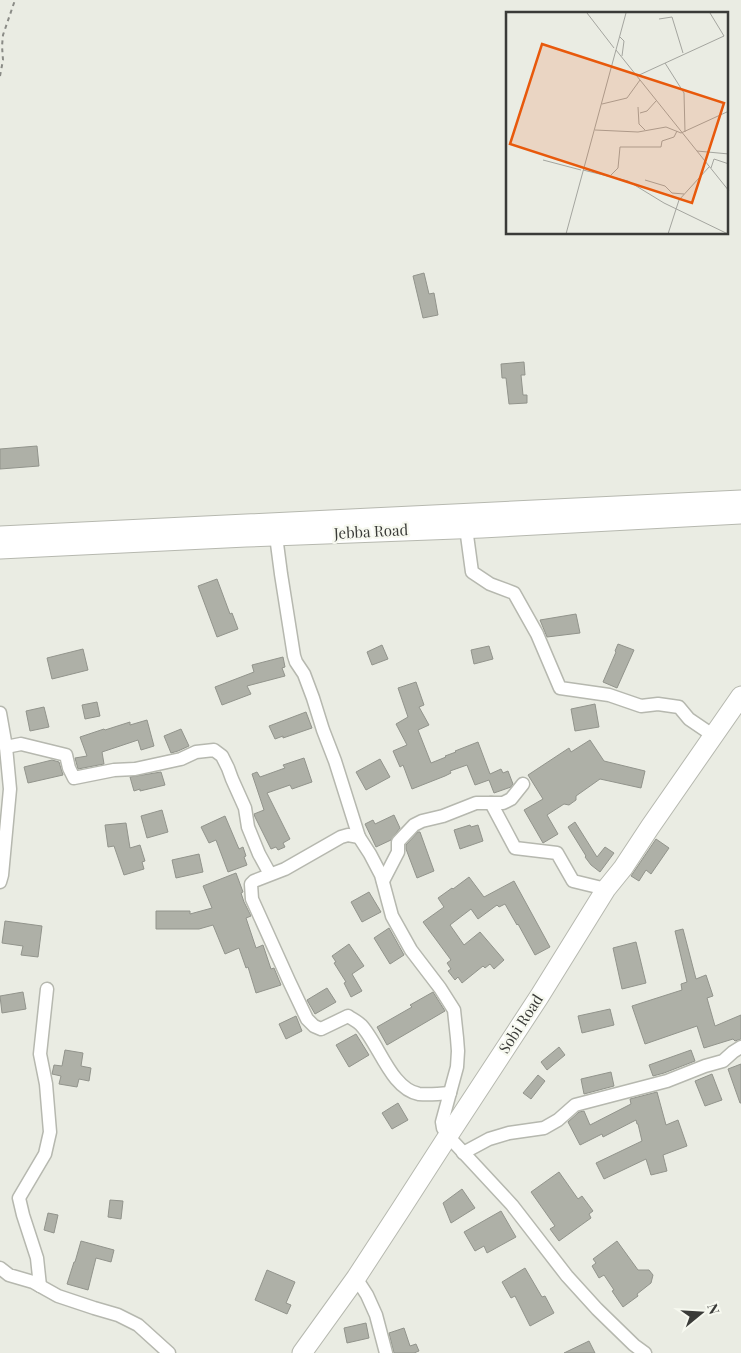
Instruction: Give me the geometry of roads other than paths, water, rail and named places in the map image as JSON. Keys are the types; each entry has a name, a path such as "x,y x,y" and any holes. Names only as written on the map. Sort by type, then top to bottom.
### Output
{"highway":[{"path":"0,536 741,500"},
{"name":"Jebba Road","path":"0,549 741,514"},
{"name":"Sobi Road","path":"302,1353 356,1278 539,997 606,889 623,868 714,736 739,706"}],"street":[{"path":"466,528 472,572 490,584 514,593 537,634 560,688 609,695 641,706 658,704 678,707 690,719 714,736"},
{"path":"276,536 294,656 304,674 313,698 359,837 383,881 396,924 411,950 454,1010 458,1051 457,1067 442,1122 443,1128 448,1136 512,1206 567,1276 597,1309 634,1345 645,1353"},
{"path":"0,713 6,747 10,789 0,882"},
{"path":"6,747 21,744 66,755 74,778 114,770 135,769 181,759 196,752 214,750 222,756 228,768 245,808 248,827 270,874"},
{"path":"383,881 398,852 398,842 414,825 476,803 503,803 511,799 523,784"},
{"path":"490,803 515,848 557,853 573,881 606,889"},
{"path":"359,837 348,835 340,837 285,869 254,881 251,884 252,899 307,1019 314,1026 321,1029 348,1016 359,1023 381,1054 391,1074 402,1086 417,1094 450,1093"},
{"path":"40,1286 37,1258 19,1198 45,1154 50,1132 46,1084 40,1054 47,989"},
{"path":"464,1153 489,1139 509,1133 544,1128 558,1120 575,1104 667,1081 723,1061 741,1047"},
{"path":"0,1268 9,1275 33,1282 58,1296 118,1315 138,1325 169,1353"},
{"path":"356,1278 367,1295 376,1315 386,1353"}]}
